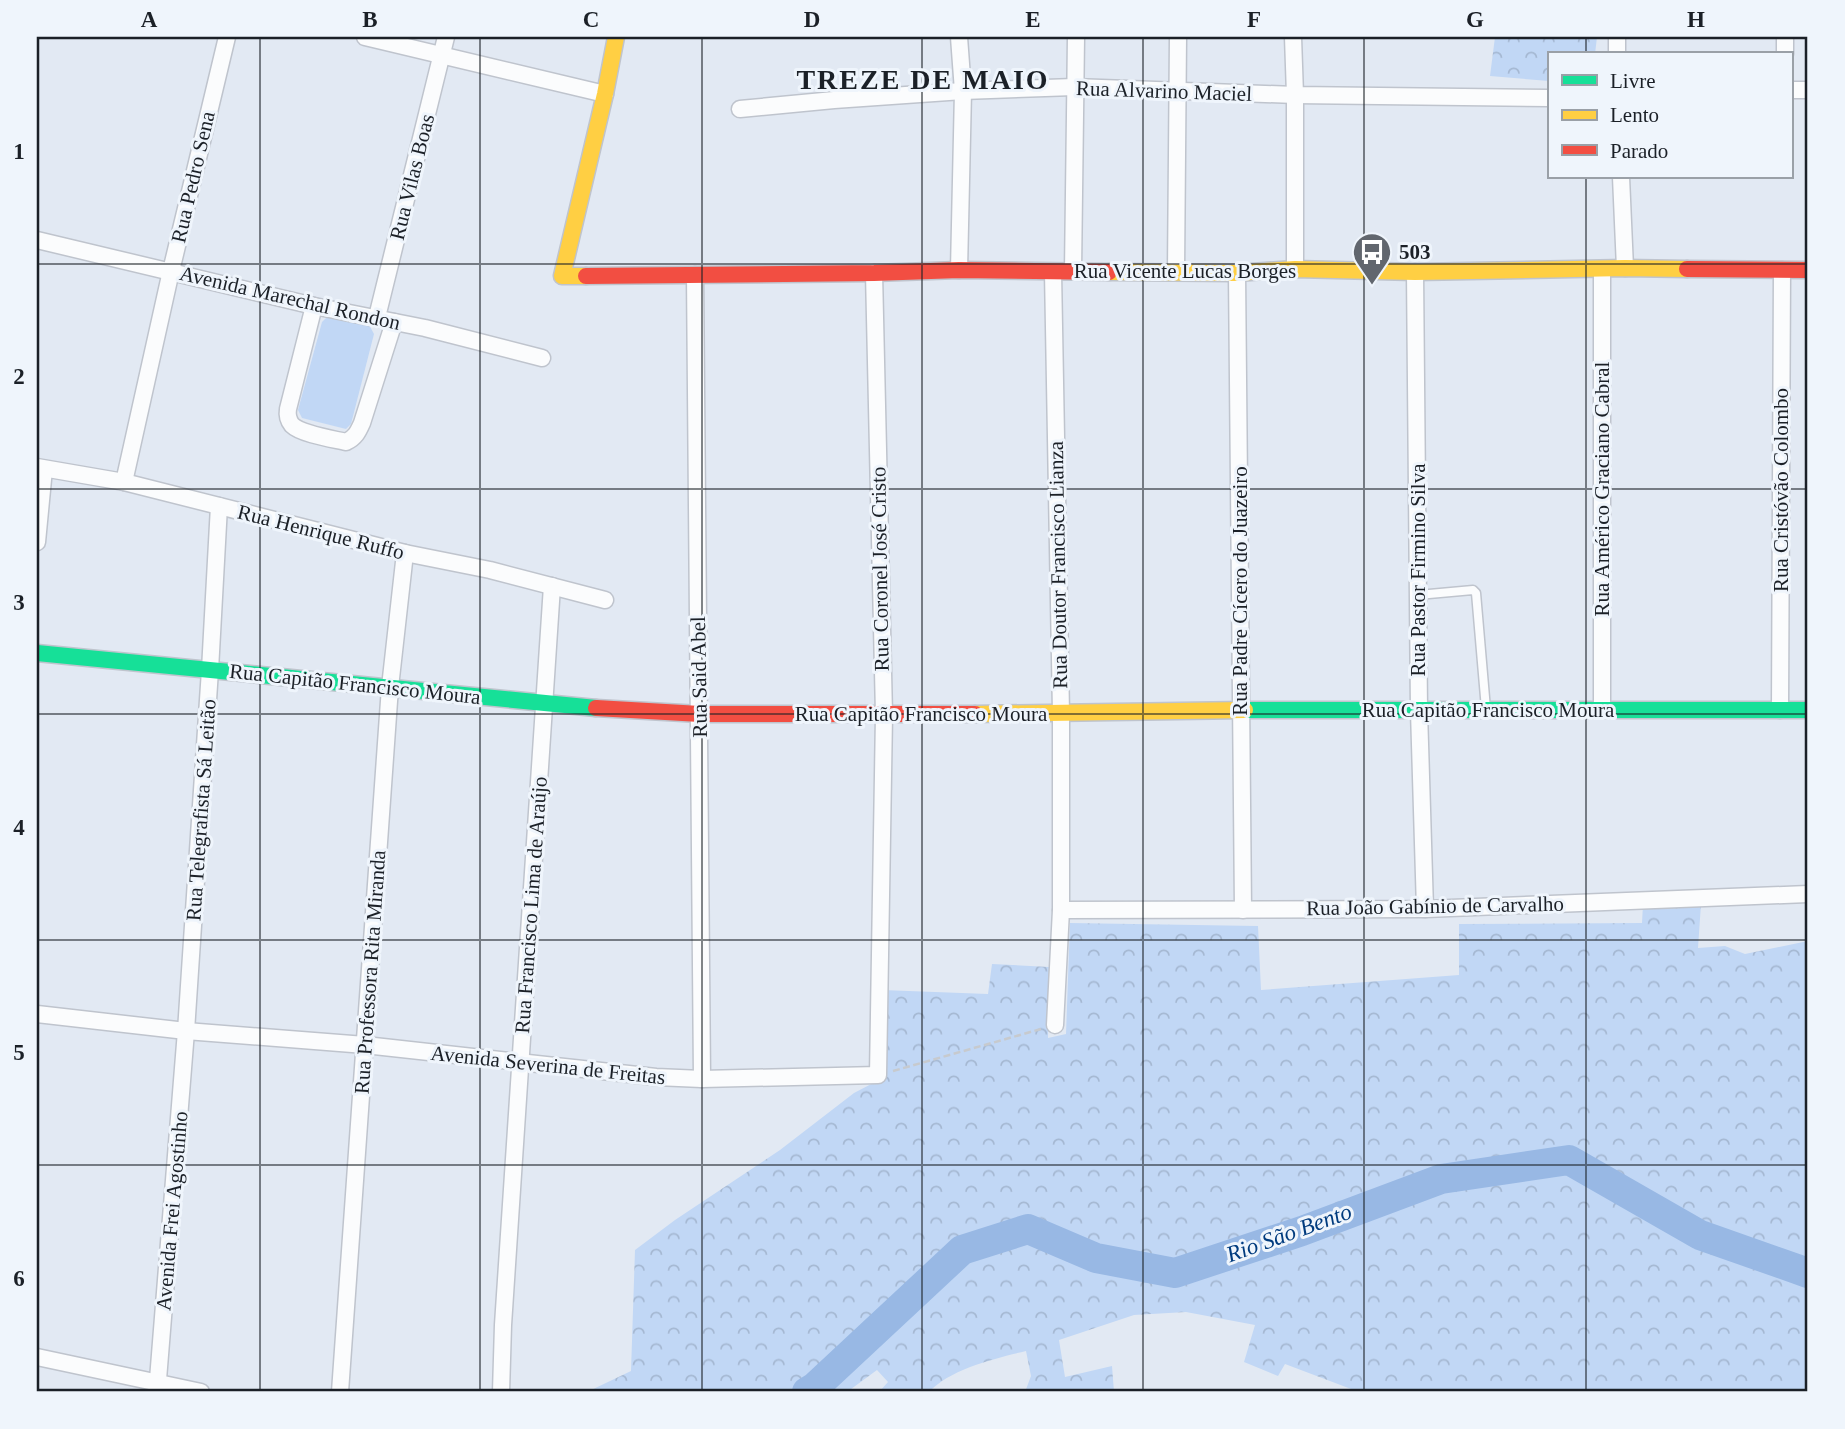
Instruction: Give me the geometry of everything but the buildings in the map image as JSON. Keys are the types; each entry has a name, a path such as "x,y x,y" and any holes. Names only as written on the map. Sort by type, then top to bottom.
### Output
{"main road":[{"path":"606,94 616,37"},
{"name":"Rua Vicente Lucas Borges","path":"606,94 562,276 959,270 1808,270"},
{"name":"Rua Capitão Francisco Moura","path":"37,653 613,710 700,714 1808,710"}],"street":[{"name":"Rua Pedro Sena","path":"124,482 226,37"},
{"path":"365,37 606,94"},
{"name":"Rua Vilas Boas","path":"377,317 446,37"},
{"path":"959,37 963,91 959,270"},
{"path":"1073,271 1076,37"},
{"path":"1176,272 1178,37"},
{"path":"1293,37 1295,270"},
{"name":"Rua Alvarino Maciel","path":"740,109 963,91 1074,87 1295,95 1548,98"},
{"path":"1621,178 1625,268"},
{"name":"Avenida Marechal Rondon","path":"37,240 314,306 425,328 542,358"},
{"name":"Rua Américo Graciano Cabral","path":"1602,269 1602,710"},
{"name":"Rua Cristóvão Colombo","path":"1780,710 1783,270"},
{"name":"Rua Doutor Francisco Lianza","path":"1053,272 1062,910 1055,1025"},
{"name":"Rua Padre Cícero do Juazeiro","path":"1237,272 1243,910"},
{"name":"Rua Pastor Firmino Silva","path":"1415,272 1419,711 1425,909"},
{"name":"Rua Coronel José Cristo","path":"874,273 884,715 878,1075"},
{"name":"Rua Said Abel","path":"695,275 702,1079"},
{"path":"314,306 287,417 298,430 346,442 352,440 362,423 394,322"},
{"path":"37,542 41,468"},
{"name":"Rua Henrique Ruffo","path":"41,468 124,482 605,600"},
{"name":"Rua Telegrafista Sá Leitão","path":"186,1031 219,506"},
{"name":"Rua Professora Rita Miranda","path":"340,1392 390,687 405,553"},
{"name":"Rua Francisco Lima de Araújo","path":"501,1392 503,1325 552,586"},
{"name":"Rua João Gabínio de Carvalho","path":"1062,910 1425,909 1808,894"},
{"name":"Avenida Severina de Freitas","path":"37,1014 186,1031 365,1045 656,1077 702,1079 878,1075"},
{"name":"Avenida Frei Agostinho","path":"158,1388 186,1031"},
{"path":"37,1357 158,1388 201,1392"}],"lane":[{"path":"1418,595 1472,590 1476,593 1486,711"}],"path":[{"path":"878,1075 1055,1025"}],"green space":[{"path":"1495,37 1597,37 1595,52 1548,52 1548,81 1490,76"},
{"path":"329,315 368,323 374,334 351,424 346,429 302,418 298,410 322,322"},
{"path":"1643,904 1701,904 1698,948 1725,946 1745,954 1808,941 1808,1392 1359,1392 1285,1364 1278,1376 1244,1362 1255,1325 1186,1312 1134,1315 1059,1340 1065,1377 1112,1366 1114,1392 1025,1392 1031,1376 1026,1351 961,1371 929,1392 879,1392 888,1382 877,1370 847,1392 587,1392 631,1371 635,1250 780,1150 854,1093 879,1080 882,990 988,994 992,964 1049,967 1048,1038 1066,1034 1070,923 1258,926 1261,990 1459,975 1459,924 1642,923"}],"waterway":[{"name":"Rio São Bento","path":"807,1392 962,1250 1028,1229 1096,1258 1175,1273 1302,1231 1441,1179 1569,1160 1700,1235 1808,1273"}],"traffic: fast":[{"path":"37,653 596,708"},
{"path":"1245,710 1808,710"}],"traffic: slow":[{"path":"586,276 562,276 616,37"},
{"path":"1109,272 1687,269"},
{"path":"975,714 1245,710"}],"traffic: jam":[{"path":"1687,269 1808,270"},
{"path":"586,276 959,270 1109,272"},
{"path":"596,708 700,714 975,714"}],"place":[{"name":"503","path":"1372,286"}],"district":[{"name":"TREZE DE MAIO","path":"923,79"}]}
